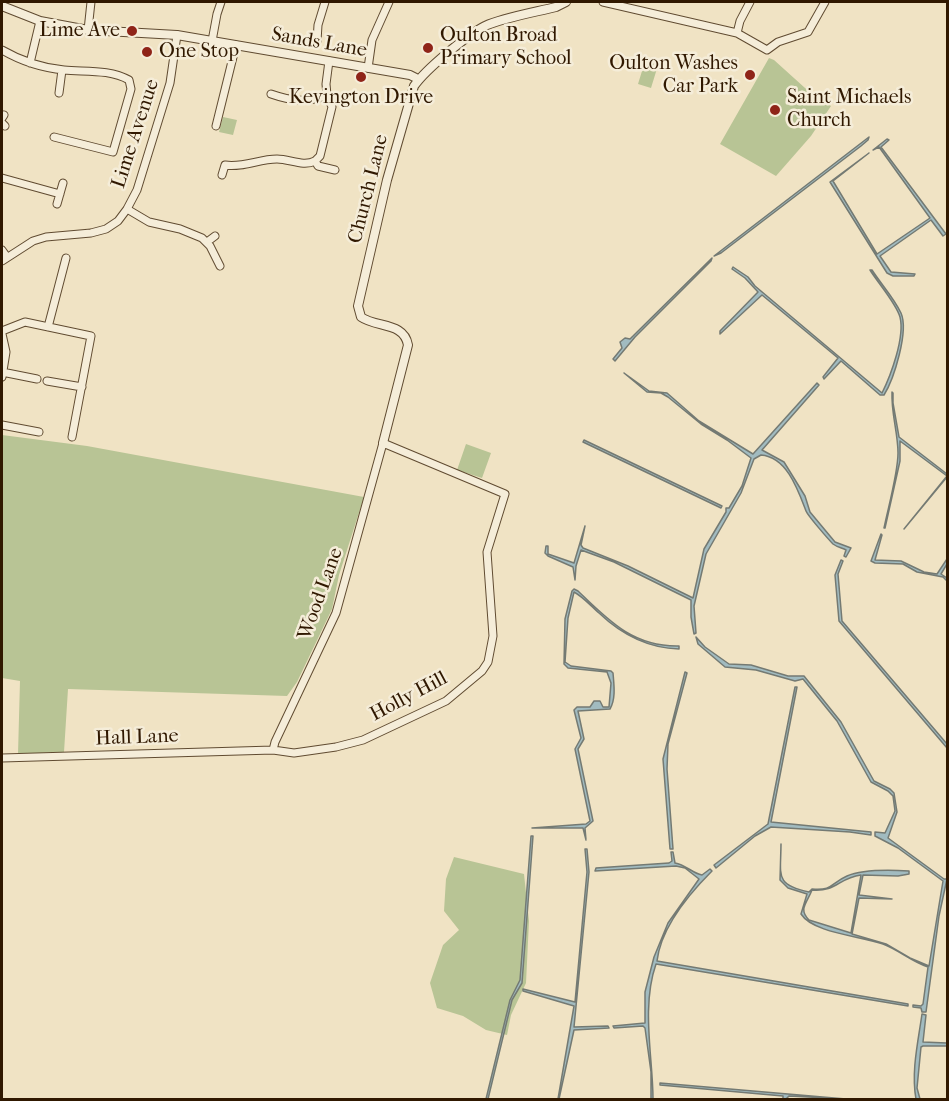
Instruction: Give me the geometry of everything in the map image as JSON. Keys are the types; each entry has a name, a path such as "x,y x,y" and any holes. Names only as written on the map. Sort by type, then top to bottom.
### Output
{"street":[{"path":"88,30 91,2"},
{"path":"212,41 221,2"},
{"path":"317,41 318,25 325,2"},
{"path":"368,68 372,40 387,2"},
{"name":"Church Lane","path":"383,443 408,345 404,332 366,321 361,317 358,306 387,180 411,94 418,79 465,39 486,26 556,7 566,2"},
{"path":"603,2 737,33 767,50 778,42 808,32 825,2"},
{"path":"737,33 740,21 750,2"},
{"name":"Sands Lane","path":"2,6 40,21 88,30 177,35 410,75 418,79"},
{"path":"30,63 40,21"},
{"name":"Lime Avenue","path":"4,259 33,241 46,237 91,233 106,229 118,221 137,190 170,83 177,35"},
{"path":"216,126 215,114 236,45"},
{"path":"2,50 19,60 30,63 62,70 97,71 122,76 129,80 131,89 117,153 60,136"},
{"path":"222,175 225,165 239,166 276,159 306,164 315,161 320,156 332,107 327,95 326,74 329,61"},
{"path":"59,93 62,70"},
{"path":"271,94 300,101 316,100 327,95"},
{"path":"315,161 318,166 334,170"},
{"path":"2,178 60,194"},
{"path":"57,204 63,183"},
{"path":"127,209 149,222 188,232 207,242 220,266"},
{"path":"207,242 215,236"},
{"path":"2,250 4,259"},
{"path":"48,327 54,291 66,258"},
{"path":"37,379 2,375 6,352 2,332 25,322 91,336 72,437"},
{"path":"47,381 82,387"},
{"path":"2,425 39,432"},
{"name":"Holly Hill","path":"273,750 294,753 336,747 363,740 446,701 482,671 489,662 493,636 487,552 505,494 383,443"},
{"name":"Wood Lane","path":"273,750 274,742 336,613 383,443"},
{"name":"Hall Lane","path":"2,758 273,750"}],"green space":[{"path":"646,58 659,62 651,88 638,84"},
{"path":"769,58 815,97 831,106 811,136 776,176 720,144"},
{"path":"223,117 237,120 233,135 219,132"},
{"path":"2,435 87,446 364,497 339,575 332,609 297,682 287,696 68,689 64,752 18,754 20,681 2,678"},
{"path":"466,444 491,453 482,478 457,470"},
{"path":"454,857 524,874 529,921 526,983 511,1015 507,1035 486,1030 463,1016 437,1008 430,983 443,945 459,930 444,911 446,879"}],"water":[{"path":"869,137 861,146 714,256"},
{"path":"887,139 889,140 881,147 946,234 943,236 931,220 880,256 891,272 915,274 914,276 893,276 887,273 830,182 869,153 833,181 877,254 930,218 879,147 873,150"},
{"path":"712,258 635,337 615,361 613,359 622,348 620,342 625,338 630,339"},
{"path":"733,267 748,277 755,286 882,393 896,356 901,325 898,311 870,270 872,270 895,302 903,321 899,355 884,395 880,395 841,361 824,379 823,377 838,358 762,295 720,334 720,331 758,292 745,278 732,269"},
{"path":"624,373 649,391 667,393 699,421 753,454 817,383 819,385 762,450 784,462 805,496 810,512 835,542 851,548 846,557 844,556 846,550 833,544 808,514 785,468 770,457 761,455 754,459 741,493 706,554 694,606 696,633 694,634 691,617 691,600 614,562 581,550 575,580 573,567 548,556 545,553 546,546 548,546 548,554 574,563 585,526 581,545 583,548 628,566 693,598 704,549 726,512 726,508 729,508 742,486 751,458 701,424 668,397 661,393 647,392"},
{"path":"892,392 899,437 947,476 900,441 900,461 884,528 898,461"},
{"path":"584,440 722,506 721,508 583,442"},
{"path":"881,534 875,560 901,561 924,572 937,574 947,559 947,564 941,574 947,578 947,581 943,577 917,572 903,564 871,561"},
{"path":"841,560 843,561 838,574 842,621 947,744 947,748 839,621 835,575"},
{"path":"574,589 622,630 648,642 679,646 679,649 656,646 626,634 574,592 568,618 565,662 571,666 611,671 614,687 610,709 578,711 584,739 578,749 593,821 585,828 586,840 583,828 532,828 586,824 590,821 575,749 581,738 574,710 577,707 590,707 594,701 600,701 603,707 609,707 611,683 607,672 568,668 564,664 565,619"},
{"path":"696,637 705,647 729,664 751,665 788,676 804,676 841,722 874,781 894,793 897,812 888,838 947,879 939,916 926,1012 922,1012 921,1008 913,1007 913,1005 923,1004 928,967 902,953 929,966 943,881 898,848 875,836 875,832 885,833 895,811 893,796 871,782 837,721 803,679 795,681 756,670 725,667 698,644"},
{"path":"685,672 687,673 668,744 667,769 673,849 670,849 663,759"},
{"path":"795,687 797,687 771,822 871,832 871,835 771,827 755,836 716,868 714,865 768,824"},
{"path":"531,836 533,836 522,983 512,1000 488,1099 486,1099 510,1000 520,980"},
{"path":"585,849 587,849 589,872 574,1027 608,1026 609,1028 574,1030 558,1099 574,1006 523,991 523,989 575,1002 587,872"},
{"path":"671,852 673,852 675,863 682,865 695,873 702,875 710,869 712,871 677,912 664,936 657,961 908,1004 908,1006 656,964 649,997 648,1015 653,1083 653,1099 651,1099 651,1072 645,1028 643,1026 614,1028 613,1026 645,1023 645,992 654,957 668,923 699,879 685,868 676,866 595,871 596,868 669,863 672,861"},
{"path":"780,864 785,882 809,892 812,889 828,888 847,876 861,872 909,871 909,874 898,876 863,875 859,895 892,899 859,898 852,934 886,944 894,948 874,941 826,930 807,920 801,914 807,894 788,888 780,880","holes":["861,875 851,933 809,920 804,912 812,890 827,889"]},
{"path":"922,1014 926,1015 923,1042 947,1043 947,1046 921,1047 917,1088 920,1099 916,1099 915,1068"},
{"path":"660,1083 846,1099 789,1096 783,1099 783,1096 660,1085"}],"place":[{"name":"Lime Ave","path":"132,31"},
{"name":"Oulton Broad Primary School","path":"428,48"},
{"name":"One Stop","path":"147,52"},
{"name":"Oulton Washes Car Park","path":"750,75"},
{"name":"Kevington Drive","path":"361,77"},
{"name":"Saint Michaels Church","path":"775,110"}]}
